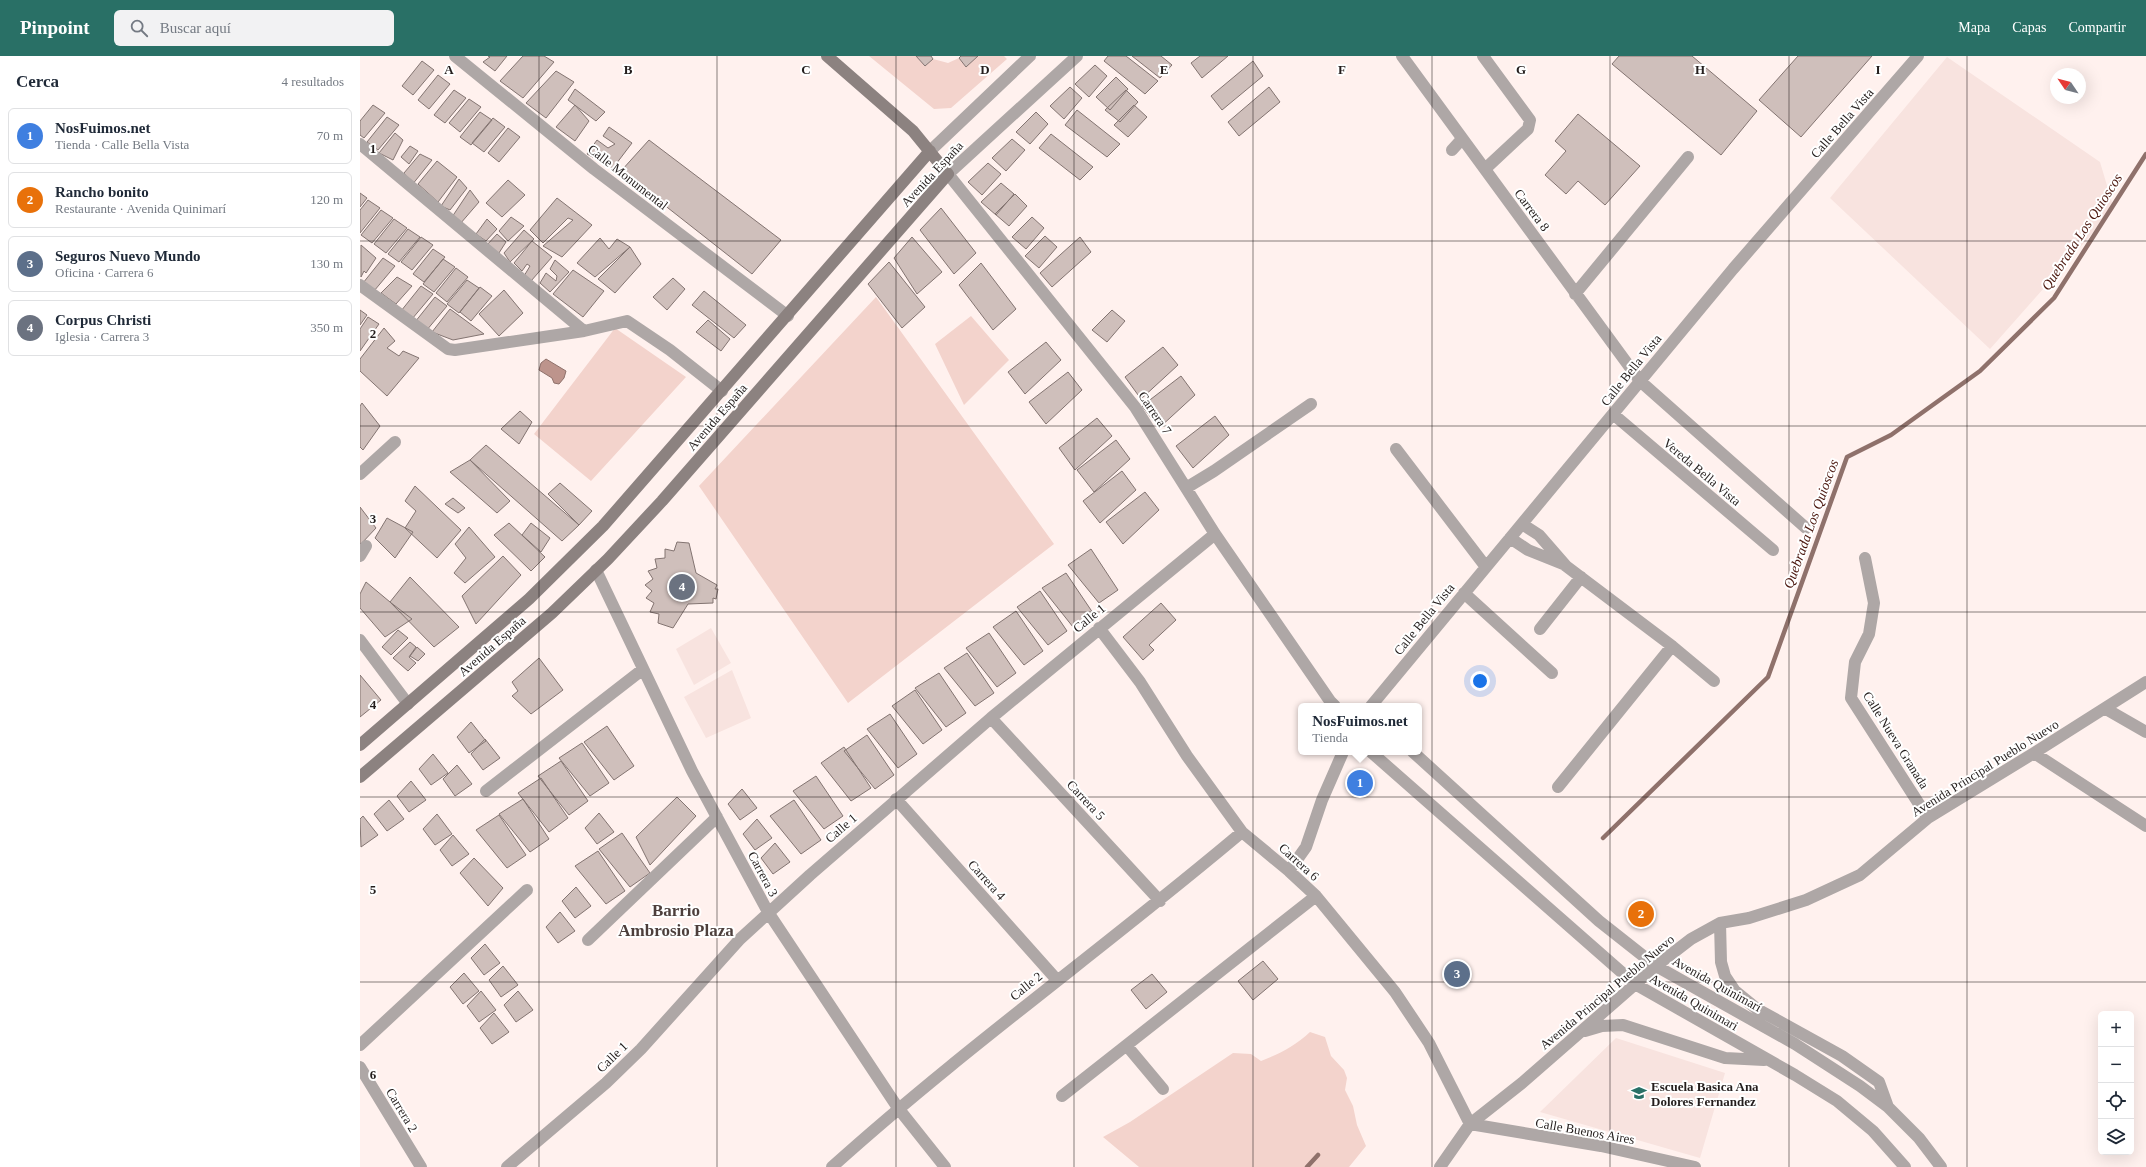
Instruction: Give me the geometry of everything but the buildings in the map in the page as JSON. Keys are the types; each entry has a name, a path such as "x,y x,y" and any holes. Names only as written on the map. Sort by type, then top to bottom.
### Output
{"street":[{"name":"Calle Monumental","path":"455,56 594,169 788,316"},
{"name":"Carrera 7","path":"827,56 891,110 930,151 1135,407 1215,534 1333,703"},
{"name":"Avenida España","path":"360,745 529,599 603,526 788,316 930,151 1030,56"},
{"name":"Avenida España","path":"360,777 552,613 596,570 662,501 948,174 1077,56"},
{"name":"Carrera 8","path":"1402,56 1575,294 1640,380 1806,528"},
{"path":"1483,56 1530,120 1528,129 1485,169"},
{"name":"Calle Bella Vista","path":"1373,703 1733,269 1918,56"},
{"path":"1452,150 1462,139"},
{"path":"360,144 584,331"},
{"path":"1575,294 1688,157"},
{"path":"360,285 448,349 455,350 584,331 627,321 670,350 722,391"},
{"path":"1186,488 1214,471 1311,404"},
{"name":"Vereda Bella Vista","path":"1613,414 1773,550"},
{"path":"360,474 395,442"},
{"path":"1396,449 1486,567"},
{"path":"1522,524 1539,535 1566,566 1672,646 1714,681"},
{"name":"Calle 1","path":"507,1167 600,1088 636,1054 740,939 768,912 896,799 991,718 1215,534"},
{"path":"1510,538 1528,550 1566,566"},
{"name":"Calle Nueva Granada","path":"1865,558 1874,603 1869,634 1855,662 1851,698 1928,818"},
{"name":"Carrera 3","path":"596,570 642,670 692,770 768,912 898,1108 945,1167"},
{"path":"1540,629 1581,577"},
{"path":"1464,593 1552,673"},
{"name":"Carrera 6","path":"1099,628 1140,682 1187,756 1242,832 1289,871 1316,896 1395,992 1429,1042 1470,1124"},
{"path":"360,640 408,704"},
{"path":"1558,787 1672,646"},
{"path":"486,791 642,670"},
{"name":"Avenida Principal Pueblo Nuevo","path":"1440,1167 1470,1124 1522,1083 1656,966 1692,939 1720,923 1763,913 1806,900 1834,889 1860,875 1928,818 2034,754 2146,682"},
{"path":"2106,709 2146,732"},
{"name":"Carrera 5","path":"991,718 1160,901"},
{"path":"2034,754 2146,826"},
{"path":"1289,871 1306,847 1322,800 1342,755"},
{"name":"Avenida Quinimari","path":"1374,755 1635,984 1837,1101 1873,1131 1905,1167"},
{"name":"Avenida Quinimarí","path":"1416,755 1599,921 1656,966 1796,1044 1860,1086 1888,1107 1919,1138 1941,1167"},
{"name":"Carrera 4","path":"896,799 1057,980"},
{"path":"588,940 717,817"},
{"name":"Calle 2","path":"832,1167 898,1108 1057,980 1160,901 1242,832"},
{"path":"360,1045 527,890"},
{"path":"1062,1096 1316,896"},
{"path":"1720,923 1721,962 1725,976 1735,991 1757,1009 1842,1056 1879,1082 1888,1107"},
{"path":"1580,1033 1602,1026 1623,1025 1725,1058 1768,1060"},
{"path":"1127,1046 1163,1089"},
{"name":"Carrera 2","path":"360,1067 421,1167"},
{"name":"Calle Buenos Aires","path":"1470,1124 1601,1146 1695,1167"}],"shaded area":[{"path":"869,56 916,56 925,66 933,59 948,63 959,58 966,66 978,56 1004,56 1007,59 951,108 934,109"},
{"path":"1947,57 2100,162 2114,209 1990,349 1830,198"},
{"path":"876,297 1054,544 848,703 699,486"},
{"path":"971,316 1009,360 964,405 935,344"},
{"path":"615,328 686,377 591,481 534,434"},
{"path":"546,359 566,371 564,378 559,384 554,383 552,378 539,370 541,363"},
{"path":"711,628 731,663 694,685 676,649"},
{"path":"732,670 751,718 706,738 684,697"},
{"path":"1310,1032 1325,1037 1331,1056 1344,1070 1347,1078 1345,1090 1353,1106 1357,1125 1366,1146 1349,1167 1139,1167 1103,1137 1130,1122 1233,1053 1251,1054 1261,1061 1287,1049"},
{"name":"Escuela Basica Ana Dolores Fernandez","path":"1616,1038 1725,1073 1700,1158 1540,1112"}],"waterway":[{"name":"Quebrada Los Quioscos","path":"1603,838 1768,677 1847,457 1891,435 1980,371 2054,298 2146,154"},
{"name":"Quebrada Los Quioscos","path":"1307,1167 1318,1155"}],"place":[{"name":"Corpus Christi","path":"682,587"},
{"name":"NosFuimos.net","path":"1360,783"},
{"name":"Rancho bonito","path":"1641,914"},
{"name":"Seguros Nuevo Mundo","path":"1457,974"},
{"name":"Escuela Basica Ana Dolores Fernandez","path":"1639,1093"}],"district":[{"name":"Barrio Ambrosio Plaza","path":"676,920"}]}
